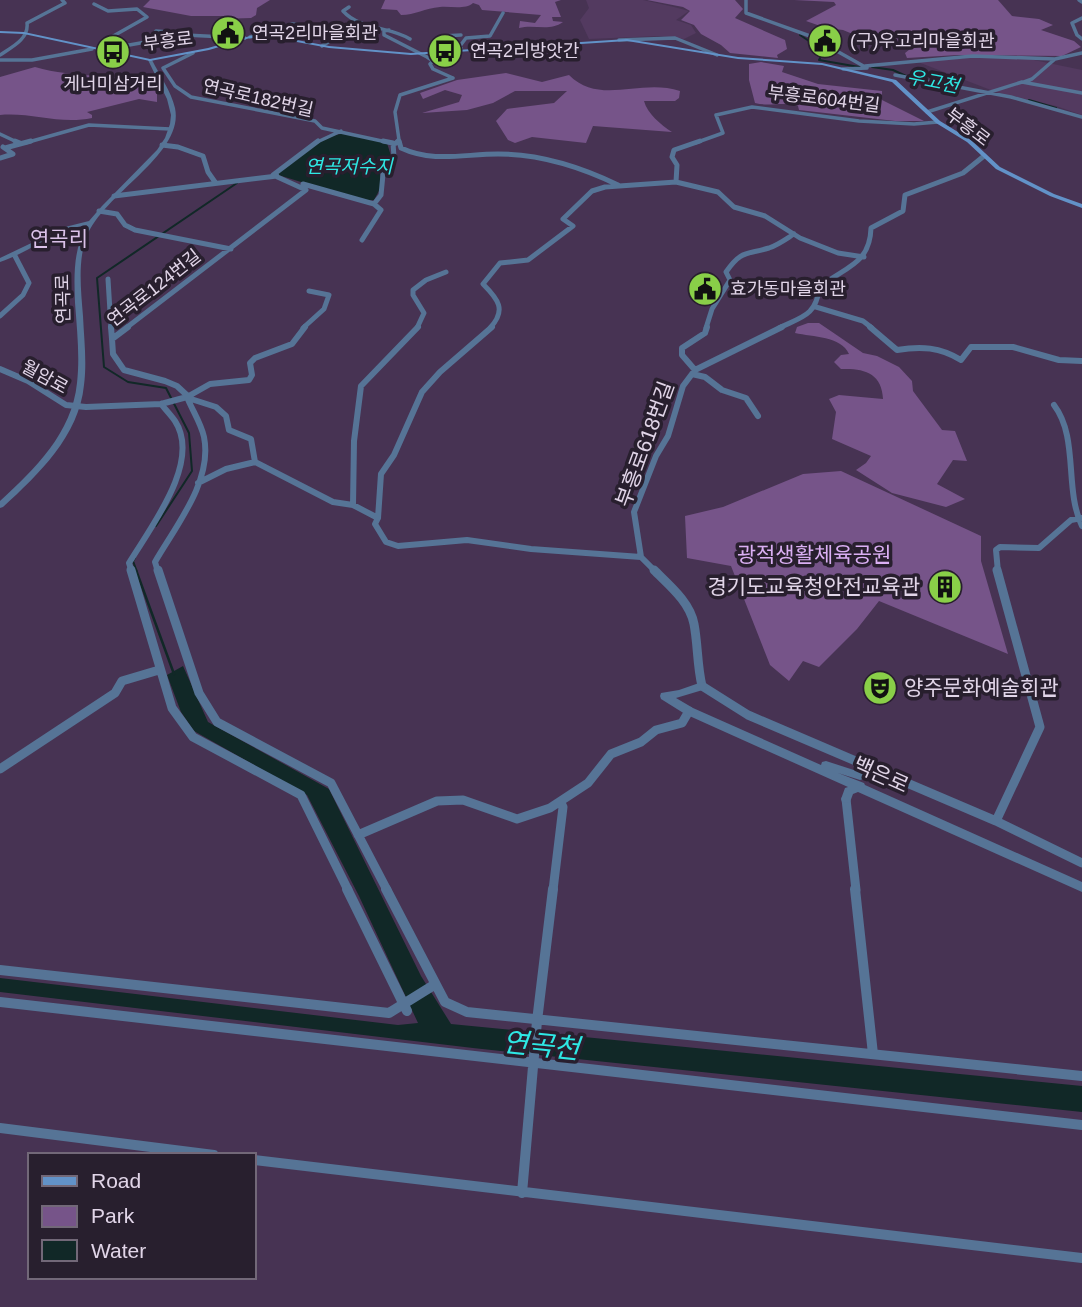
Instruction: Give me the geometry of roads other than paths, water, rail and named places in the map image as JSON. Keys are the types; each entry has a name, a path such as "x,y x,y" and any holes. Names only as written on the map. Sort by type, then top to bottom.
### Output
{"main road":[{"name":"부흥로","path":"0,32 24,33 150,60 192,53 248,38 270,36 322,46 423,54 462,48 639,41 717,55 843,68 895,78 938,122 970,141 998,168 1052,195 1082,206"},
{"path":"122,56 145,62 154,69 158,63 170,57"}],"street":[{"path":"0,57 22,40 28,30 27,23 36,16 59,10 65,3 62,0"},
{"path":"746,0 746,13 810,36 866,67 887,71 895,78 989,91 1082,117"},
{"path":"112,2 114,10"},
{"path":"94,5 114,10 137,9 147,16 136,26 111,36 104,50 192,35"},
{"path":"349,7 342,11 358,24"},
{"path":"461,35 443,36 462,48 466,38 490,36 503,13"},
{"path":"1082,18 1072,23 1082,38"},
{"path":"156,31 248,38 275,26 305,24 321,28"},
{"path":"322,46 358,24"},
{"path":"270,36 358,24 390,30 410,39"},
{"path":"390,30 384,31 384,34 423,54 433,61 430,64 433,69 453,78 400,95 394,105 394,115 400,127 401,148 415,155 472,157 507,154 551,161 620,186"},
{"path":"0,57 32,60 92,49"},
{"path":"843,68 973,56 1055,59 1082,52"},
{"name":"연곡로182번길","path":"192,53 163,68 175,86 191,97 302,118 315,121 322,128 393,143"},
{"path":"927,112 1032,79 1055,59"},
{"path":"2,147 89,125 170,129 172,106 150,60"},
{"path":"1024,82 1049,89 1082,93"},
{"name":"부흥로604번길","path":"676,183 677,165 672,157 674,150 723,133 716,115 752,107 859,121 914,124 938,122"},
{"name":"연곡로","path":"0,505 44,461 77,407 80,374 79,260 81,244 90,223 162,145 170,129"},
{"path":"114,195 161,192 273,175 320,139 341,131"},
{"path":"0,134 20,143"},
{"path":"374,204 381,195 384,183 384,164 394,157 393,143 400,140"},
{"path":"162,145 178,147 204,156 208,172 215,182"},
{"path":"0,158 13,154 2,147"},
{"path":"985,156 977,159 963,173 905,195 903,211 871,228 873,243 864,257 828,279 820,287 816,307 863,321 897,350 919,346 942,349 961,359 971,346 1007,345 1049,360 1082,360"},
{"path":"273,175 374,204 382,210 362,240"},
{"name":"연곡로124번길","path":"255,462 251,439 228,431 225,427 226,416 220,409 187,397 174,384 133,375 117,364 112,350 112,339 306,190 273,175"},
{"path":"864,257 838,253 794,234 765,216 734,207 718,192 676,183 620,186 592,191 563,219 573,226 528,260 500,263 483,284 498,299 500,307 496,322 483,337 440,372 422,392 394,455 381,474 378,518 375,524 386,542 398,545 467,540 531,549 641,557 679,595 694,622 696,661 702,686 748,715 996,821 1082,863"},
{"path":"99,211 115,213 125,225 135,230 231,249"},
{"path":"0,260 15,256 67,228 90,223"},
{"name":"부흥로618번길","path":"758,416 746,398 722,390 694,372 682,355 682,348 705,333 712,309 730,280 726,272 734,258 749,250 778,245 794,234"},
{"path":"0,316 23,295 29,284 15,256"},
{"path":"353,505 354,441 362,386 418,327 424,313 422,306 412,295 413,290 426,280 446,272"},
{"path":"108,279 112,339"},
{"path":"77,407 164,403 187,397 211,384 249,380 252,375 249,366 255,358 292,344 297,331 330,301 329,295 309,291"},
{"name":"부흥로618번길","path":"641,557 634,512 656,456 668,436 683,386 694,372 797,321 816,307"},
{"name":"월암로","path":"0,369 28,381 55,400 77,407"},
{"path":"187,397 205,438 204,467 155,562 199,692 217,722 331,783 445,1002 467,1012 537,1021 1082,1076"},
{"path":"164,403 177,425 183,457 180,474 129,563 172,708 193,737 301,795 405,1007"},
{"path":"996,821 1040,727 995,562 996,550 1000,547 1039,548 1052,534 1080,521 1072,509 1063,424 1054,405"},
{"path":"198,483 226,470 255,462 333,502 353,505 378,518"},
{"path":"0,769 115,693 122,681 159,670"},
{"name":"백은로","path":"702,686 665,696 690,711 1082,887"},
{"path":"358,835 437,801 463,800 517,819 561,803 588,783 611,754 642,743 656,730 682,723 690,711"},
{"path":"778,750 860,776 875,769"},
{"path":"873,1054 846,799 849,791 863,788 875,769"},
{"path":"522,1193 537,1021 563,807 561,803"},
{"path":"0,970 388,1013 405,1007 434,985"},
{"path":"0,1002 534,1065 1082,1125"},
{"path":"0,1128 198,1153"},
{"path":"256,1160 1082,1258"}],"water":[{"name":"연곡저수지","path":"344,133 387,143 391,156 380,165 380,189 374,200 363,201 275,174 320,139"},
{"name":"연곡천","path":"183,666 208,722 329,789 421,976 451,1024 1082,1086 1082,1112 473,1048 0,992 0,978 398,1025 418,1023 359,896 307,795 194,731 181,712 167,675"}],"waterway":[{"name":"우고천","path":"800,35 824,51 819,60 859,67"},
{"name":"우고천","path":"872,67 893,70 906,76"},
{"name":"우고천","path":"1029,100 1056,108"},
{"path":"156,526 192,471 189,433 166,388 128,382 104,367 97,278 237,183"},
{"path":"135,558 133,561 137,572"},
{"path":"136,570 174,674"}],"place":[{"name":"연곡2리마을회관","path":"228,33"},
{"name":"(구)우고리마을회관","path":"825,41"},
{"name":"연곡2리방앗간","path":"445,51"},
{"name":"게너미삼거리","path":"113,52"},
{"name":"효가동마을회관","path":"705,289"},
{"name":"경기도교육청안전교육관","path":"945,587"},
{"name":"양주문화예술회관","path":"880,688"}],"district":[{"name":"연곡리","path":"59,239"}],"park label":[{"name":"광적생활체육공원","path":"814,555"}]}
